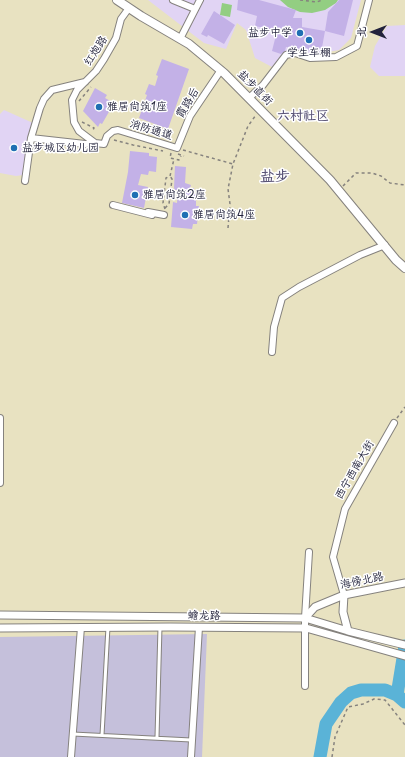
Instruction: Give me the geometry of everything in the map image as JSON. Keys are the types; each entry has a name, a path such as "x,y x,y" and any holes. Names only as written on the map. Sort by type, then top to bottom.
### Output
{"main road":[{"name":"盐步直街","path":"117,0 180,39 221,70 339,190 396,260 405,268"}],"street":[{"path":"173,0 195,9"},
{"path":"180,39 200,0"},
{"path":"249,98 263,85 286,55 295,53 310,58 336,56 357,46 369,0"},
{"name":"红炮路","path":"95,143 80,131 74,122 72,100 77,90 96,71 104,59 116,38 120,19 129,8"},
{"name":"霞路后","path":"177,148 190,116 221,70"},
{"path":"25,181 32,138 40,108 48,94 52,90 85,82"},
{"name":"消防通道","path":"95,143 104,144 107,136 113,130 118,130 177,148"},
{"path":"32,138 85,144 95,143"},
{"path":"113,205 152,215"},
{"path":"136,210 164,215"},
{"path":"272,352 274,327 282,298 360,255 385,245"},
{"path":"0,418 0,483"},
{"name":"西宁西南大街","path":"344,595 333,557 345,509 394,423"},
{"path":"305,686 305,618 309,552"},
{"name":"海傍北路","path":"305,618 315,607 344,595 405,583"},
{"path":"344,595 342,612 348,630"},
{"name":"蟾龙路","path":"0,615 305,618 405,645"},
{"path":"71,757 81,616"},
{"path":"160,617 160,627"},
{"path":"191,757 199,617"},
{"name":"蟾龙路","path":"0,628 306,628 405,656"}],"lane":[{"path":"102,735 108,627"},
{"path":"157,737 160,627"},
{"path":"73,734 157,737 191,740"}],"path":[{"path":"300,0 317,2 322,0"},
{"path":"79,106 79,102 91,86 85,82"},
{"path":"228,228 230,204 228,189 233,164 248,126 261,110"},
{"path":"80,121 94,128 92,132"},
{"path":"114,140 163,151"},
{"path":"177,148 233,164"},
{"path":"181,155 179,160 170,158 171,153 181,155 184,156"},
{"path":"165,208 169,204 172,179 170,176 174,159"},
{"path":"339,190 356,173 372,173 381,176 390,183 405,185"},
{"path":"164,215 165,208 163,203 166,178 170,176"},
{"path":"394,423 405,407"},
{"path":"332,757 335,737 348,707 364,704 374,699 385,700 405,726"}],"shaded area":[{"name":"盐步中学","path":"148,0 361,0 351,38 339,50 317,54 286,52 272,67 255,58 246,30 237,23 226,49 204,43"},
{"path":"405,25 405,76 379,76 370,67 375,46 387,26"},
{"name":"盐步城区幼儿园","path":"4,110 33,123 23,175 16,176 0,173 0,114"},
{"path":"207,634 202,757 0,757 0,637"}],"green space":[{"path":"280,0 338,0 325,10 312,13 300,12 288,7"},
{"path":"222,3 232,5 230,17 220,15"}],"building":[{"path":"238,0 259,0 296,10 293,18 302,18 302,27 325,31 321,53 286,47 285,51 281,54 272,51 277,31 255,26 257,16 237,10"},
{"path":"339,0 353,0 344,36 325,31 328,12"},
{"path":"214,11 235,25 224,44 208,35 207,37 201,34"},
{"path":"162,59 189,69 168,129 139,118 149,84 155,86 158,76 156,75"},
{"name":"雅居尚筑1座","path":"95,88 107,95 105,98 114,103 102,124 100,123 98,127 83,111"},
{"path":"130,151 149,153 149,156 157,157 156,172 149,171 148,175 141,174 138,185 148,187 144,208 122,203 128,172"},
{"path":"175,166 186,167 185,183 191,185 190,188 194,188 194,193 196,194 196,206 199,206 197,224 193,224 192,229 171,227 173,202 177,203 178,190 175,190 174,188"}],"waterway":[{"path":"397,695 405,646"},
{"path":"320,757 326,724 341,702 351,693 361,690 385,690 397,695 405,702"}],"place":[{"name":"盐步中学","path":"300,33"},
{"name":"学生车棚","path":"309,40"},
{"name":"雅居尚筑1座","path":"99,107"},
{"name":"盐步城区幼儿园","path":"14,148"},
{"name":"雅居尚筑2座","path":"135,195"},
{"name":"雅居尚筑4座","path":"185,215"}],"district":[{"name":"六村社区","path":"303,116"},
{"name":"盐步","path":"275,177"}]}
